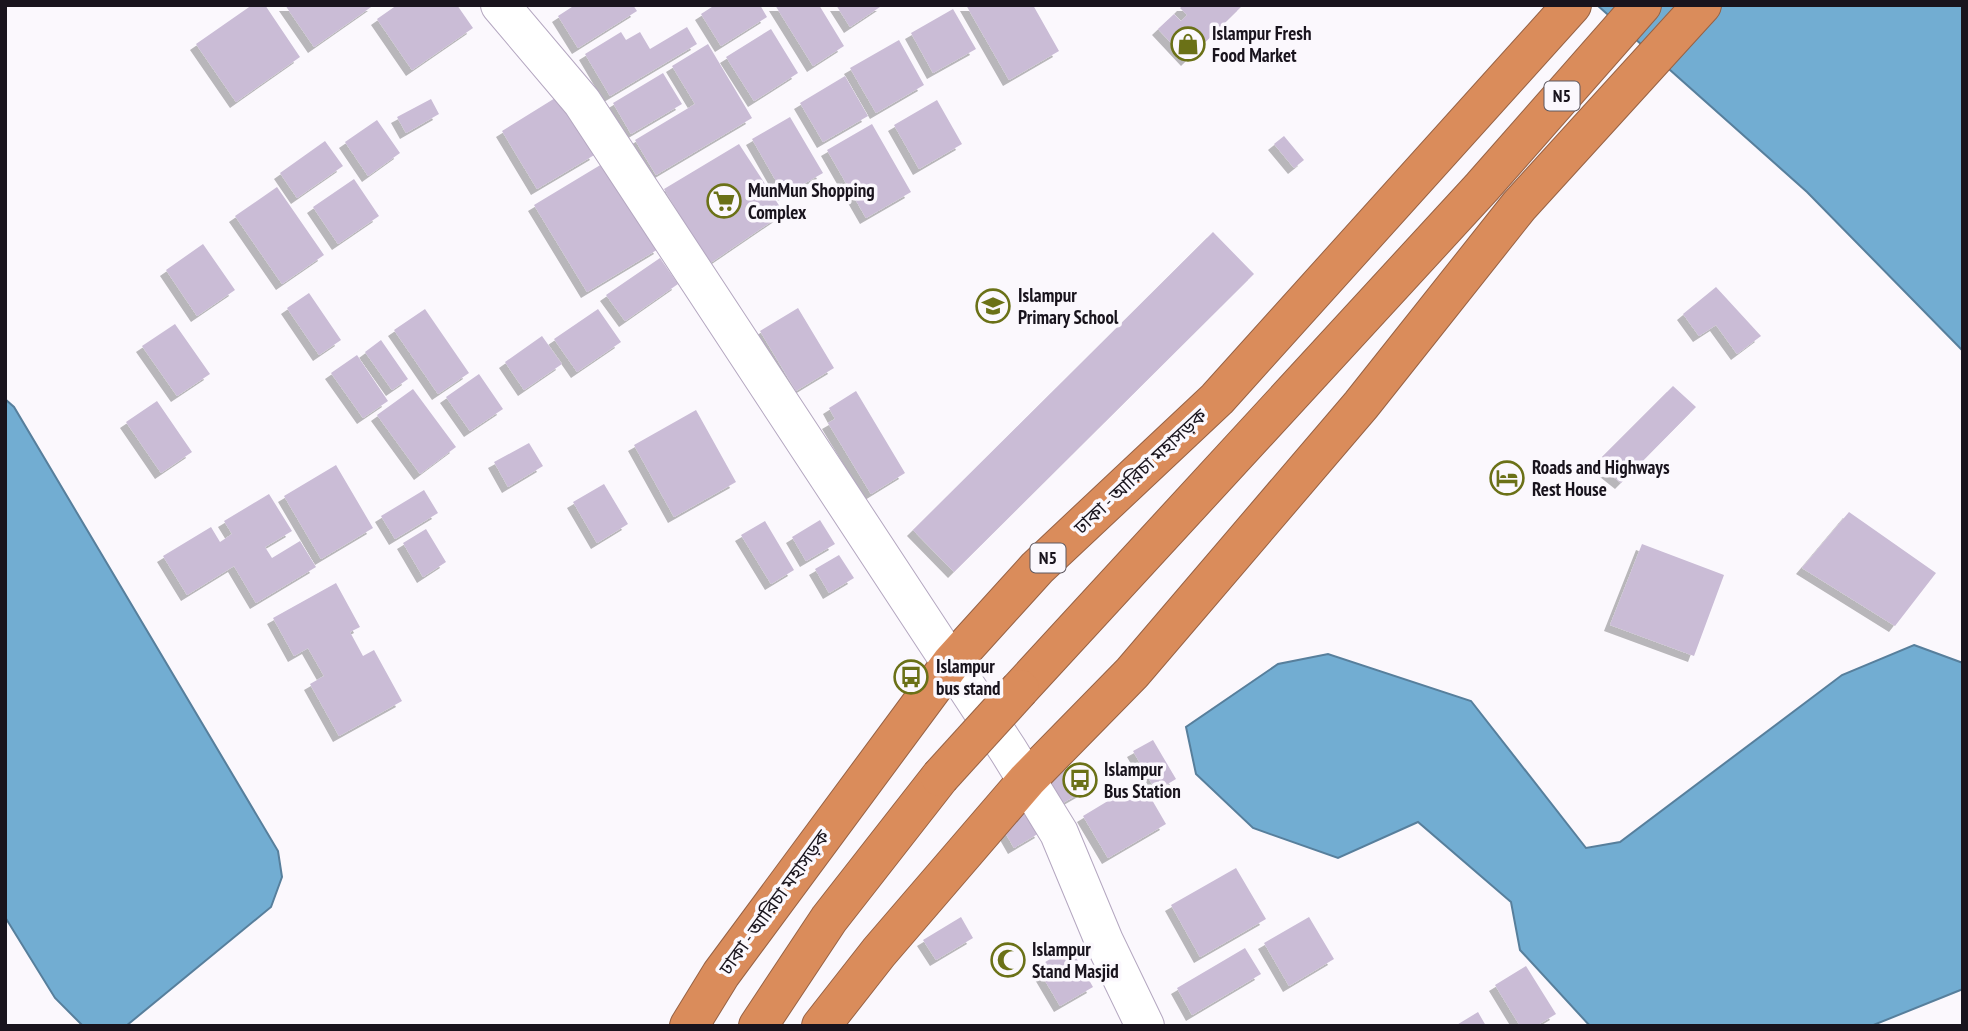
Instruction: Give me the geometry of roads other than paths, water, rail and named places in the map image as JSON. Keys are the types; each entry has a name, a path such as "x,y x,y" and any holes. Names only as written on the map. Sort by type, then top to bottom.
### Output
{"highway":[{"name":"ঢাকা - আরিচা মহাসড়ক","path":"689,1026 721,974 951,663 1037,568 1217,399 1459,134 1572,5"},
{"name":"N5","path":"758,1026 828,919 940,777 1482,187 1642,5"},
{"path":"821,1026 1027,780 1132,673 1361,405 1519,206 1702,5"}],"street":[{"path":"500,5 582,102 1027,780 1059,833 1104,941 1145,1026"}],"water":[{"path":"1597,5 1963,5 1963,351 1807,192"},
{"path":"5,399 14,407 278,851 282,877 271,907 126,1026 83,1026 55,998 5,917"},
{"path":"1914,645 1963,663 1963,989 1871,1026 1590,1026 1520,950 1511,902 1418,822 1338,858 1253,828 1196,774 1186,727 1278,664 1328,654 1471,701 1586,848 1620,842 1842,675"}],"place":[{"name":"Islampur Fresh Food Market","path":"1188,44"},
{"name":"MunMun Shopping Complex","path":"724,201"},
{"name":"Islampur Primary School","path":"993,306"},
{"name":"Roads and Highways Rest House","path":"1507,478"},
{"name":"Islampur bus stand","path":"911,677"},
{"name":"Islampur Bus Station","path":"1080,780"},
{"name":"Islampur Stand Masjid","path":"1008,960"}]}
